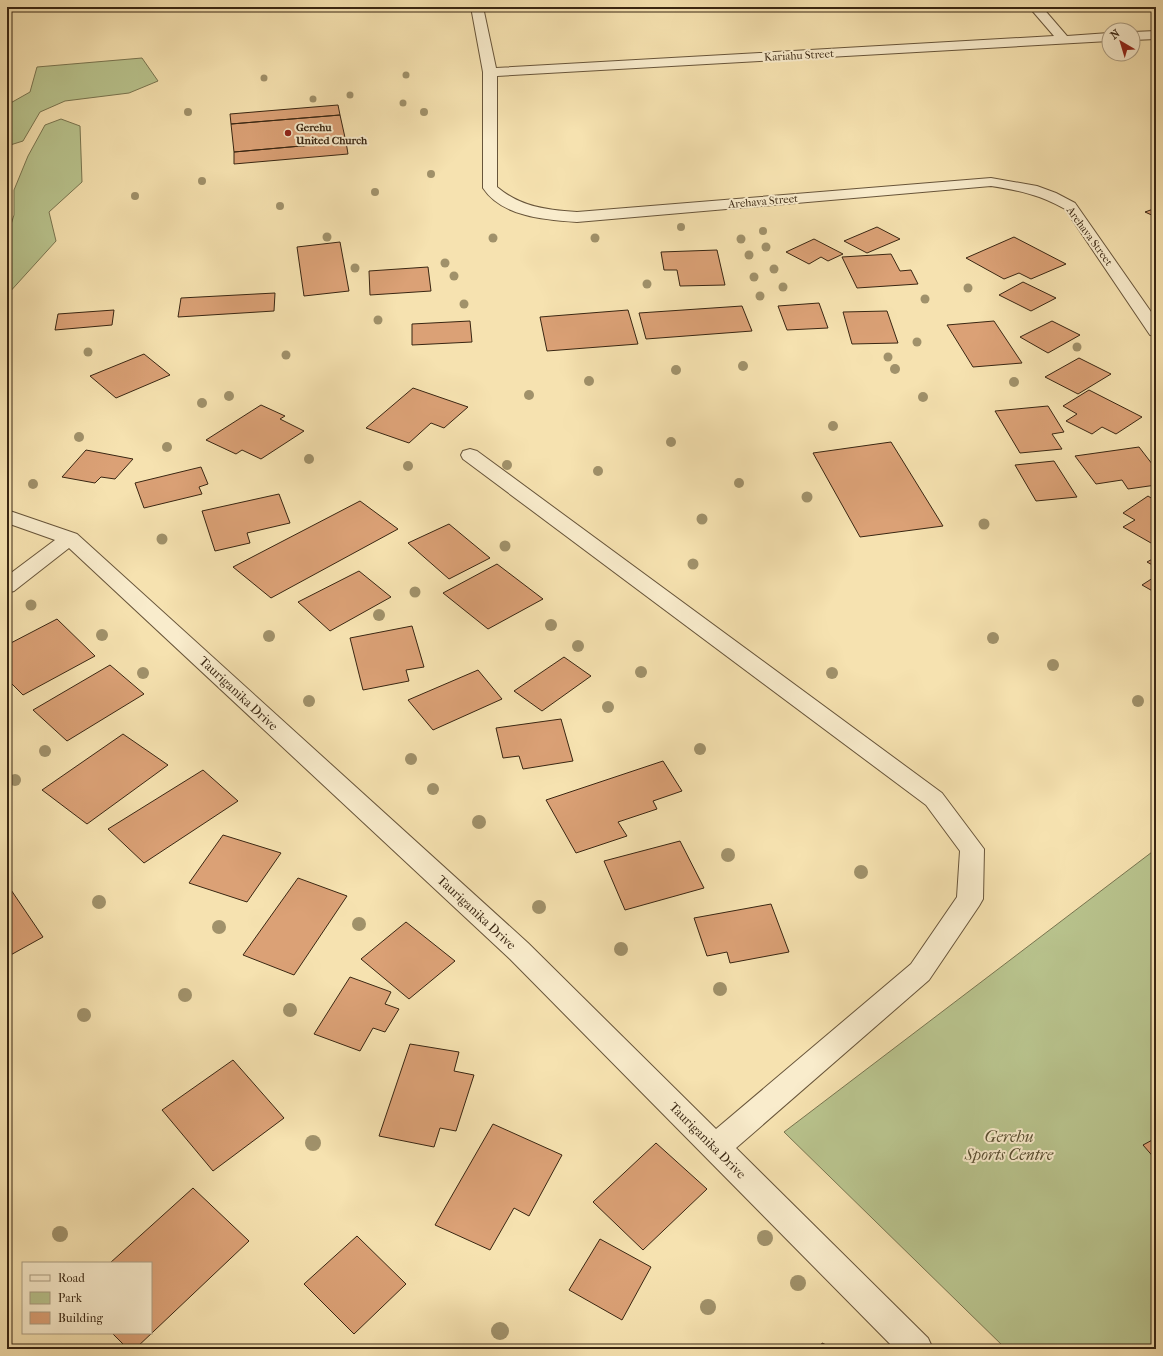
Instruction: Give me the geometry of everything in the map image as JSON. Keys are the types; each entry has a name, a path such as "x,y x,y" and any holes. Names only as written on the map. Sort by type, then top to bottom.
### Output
{"street":[{"name":"Arehava Street","path":"477,7 490,72 490,188 502,200 522,209 548,215 577,217 991,182 1014,184 1036,189 1055,197 1070,206 1156,332"},
{"path":"1035,7 1064,40"},
{"path":"1141,36 1156,35"},
{"name":"Kariahu Street","path":"490,72 1101,38"},
{"path":"470,454 934,799 972,849 970,899 920,972 716,1147"},
{"name":"Tauriganika Drive","path":"7,516 70,538 519,951 917,1349"},
{"path":"7,586 70,538"}],"green space":[{"path":"142,58 158,81 129,93 65,101 40,112 23,141 7,146 7,105 30,92 37,67"},
{"path":"61,119 80,126 82,182 49,212 56,241 7,295 7,237 14,215 14,190 28,156 45,125"},
{"name":"Gerehu Sports Centre","path":"1156,849 1156,1349 1006,1349 784,1132"}],"building":[{"path":"338,105 340,115 231,124 230,114"},
{"name":"Gerehu United Church","path":"340,115 346,142 234,152 231,124"},
{"path":"346,142 348,154 234,164 234,152"},
{"path":"1156,208 1156,217 1145,212"},
{"path":"877,227 900,239 867,253 844,241"},
{"path":"1014,237 1066,264 1031,279 1019,273 1004,279 966,258"},
{"path":"814,239 843,254 828,261 821,257 809,264 786,252"},
{"path":"340,242 349,291 304,296 297,247"},
{"path":"717,250 725,285 680,286 677,270 664,270 661,252"},
{"path":"891,254 900,271 911,270 918,284 857,288 842,257"},
{"path":"428,267 431,291 370,295 369,271"},
{"path":"1023,282 1056,298 1031,311 999,295"},
{"path":"275,293 274,311 178,317 181,298"},
{"path":"819,303 828,328 787,330 778,306"},
{"path":"742,306 752,331 646,339 639,313"},
{"path":"114,310 112,325 55,330 58,314"},
{"path":"628,310 638,344 547,351 540,317"},
{"path":"887,311 898,343 852,344 843,312"},
{"path":"470,321 472,342 412,345 412,324"},
{"path":"994,321 1022,363 973,367 947,325"},
{"path":"1052,321 1080,335 1048,353 1020,337"},
{"path":"144,354 170,375 116,398 90,376"},
{"path":"1079,358 1111,374 1078,394 1045,377"},
{"path":"413,388 468,407 444,428 431,423 409,443 366,428"},
{"path":"1089,390 1142,417 1116,434 1102,427 1092,434 1066,421 1077,414 1063,406"},
{"path":"261,405 285,416 280,419 304,431 261,459 242,450 236,454 206,440"},
{"path":"1048,406 1064,432 1052,434 1062,449 1020,453 995,411"},
{"path":"891,442 943,526 860,537 813,453"},
{"path":"1139,447 1156,469 1156,485 1128,489 1122,480 1096,484 1075,456"},
{"path":"86,450 133,459 115,479 101,477 95,483 62,477"},
{"path":"1054,461 1077,497 1036,501 1015,465"},
{"path":"201,467 208,484 199,487 202,494 144,508 135,483"},
{"path":"279,494 290,523 247,533 250,543 215,551 202,511"},
{"path":"1148,496 1156,501 1156,539 1151,543 1123,527 1135,520 1123,513"},
{"path":"360,501 398,529 271,598 233,567"},
{"path":"449,524 490,558 449,579 408,543"},
{"path":"1156,557 1156,567 1147,562"},
{"path":"497,564 543,599 488,629 443,593"},
{"path":"359,571 391,597 330,631 298,602"},
{"path":"1156,576 1156,593 1142,585"},
{"path":"57,619 95,656 23,695 7,679 7,645"},
{"path":"412,626 424,667 406,670 409,681 363,690 350,638"},
{"path":"564,657 591,676 542,711 514,691"},
{"path":"110,665 144,694 67,741 33,710"},
{"path":"478,670 502,699 433,730 408,700"},
{"path":"561,719 573,761 523,769 519,756 503,758 496,728"},
{"path":"123,734 168,765 87,824 42,790"},
{"path":"663,761 682,791 653,801 657,809 618,822 627,836 576,853 546,800"},
{"path":"203,770 238,801 144,863 108,829"},
{"path":"223,835 281,853 247,902 189,883"},
{"path":"680,841 704,888 625,910 604,861"},
{"path":"298,878 347,896 294,975 243,955"},
{"path":"7,884 43,937 7,957"},
{"path":"771,904 789,952 730,963 727,952 707,956 694,918"},
{"path":"406,922 455,961 409,999 361,959"},
{"path":"350,977 391,992 385,1004 399,1009 385,1032 373,1028 360,1051 314,1034"},
{"path":"410,1044 459,1052 454,1071 474,1075 456,1131 440,1128 434,1147 379,1136"},
{"path":"233,1060 284,1118 213,1171 162,1110"},
{"path":"493,1124 562,1155 529,1216 514,1208 490,1250 435,1225"},
{"path":"1156,1138 1156,1160 1143,1145"},
{"path":"656,1143 707,1189 643,1250 593,1202"},
{"path":"193,1188 249,1241 152,1333 152,1262 111,1262"},
{"path":"357,1236 406,1284 354,1334 304,1284"},
{"path":"600,1239 651,1267 622,1320 569,1290"},
{"path":"113,1334 151,1334 135,1349 128,1349"},
{"path":"822,1343 835,1349 820,1349"}],"place":[{"name":"Gerehu United Church","path":"288,133"}]}
